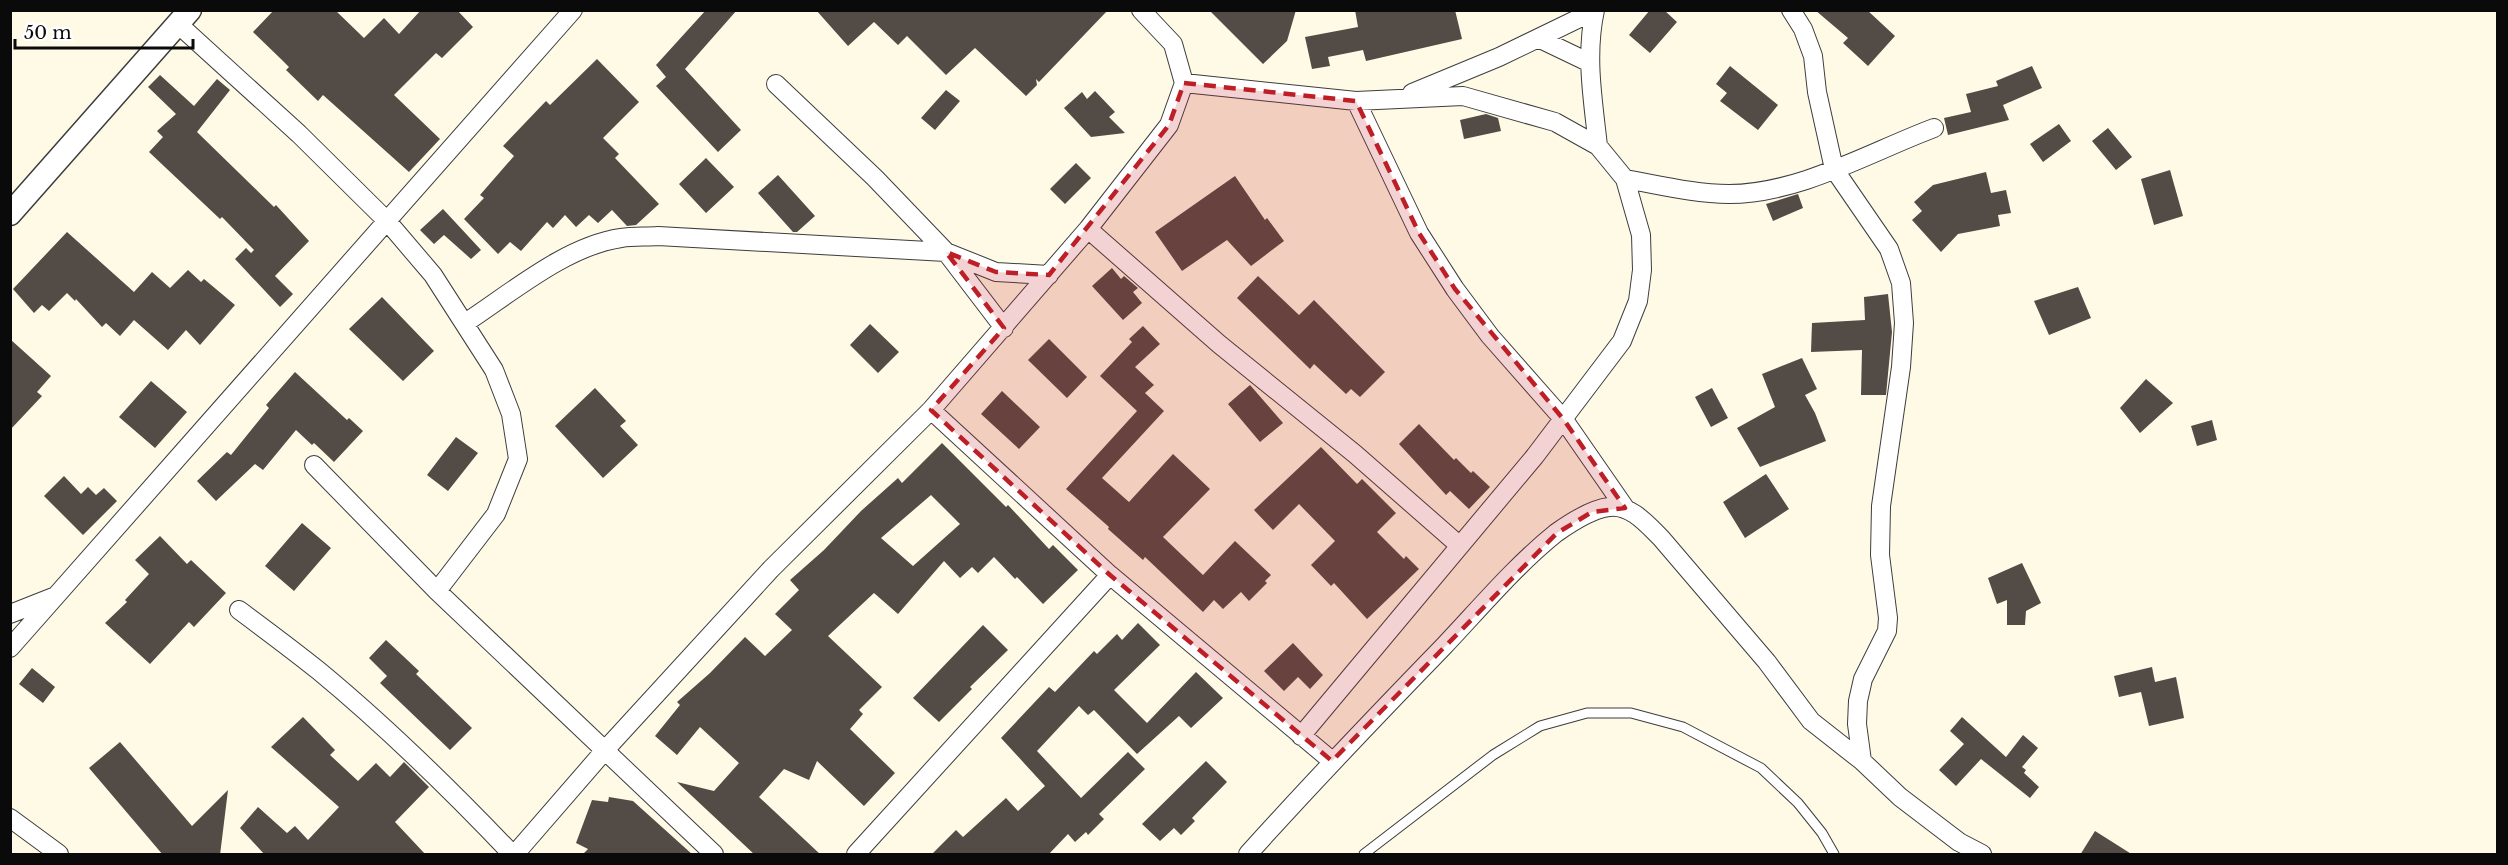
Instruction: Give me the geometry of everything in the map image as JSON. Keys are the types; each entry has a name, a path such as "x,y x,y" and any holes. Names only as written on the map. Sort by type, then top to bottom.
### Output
{"street":[{"path":"10,648 573,10"},
{"path":"239,610 319,671 387,730 513,855 606,749 771,569 931,410 1049,275 1169,125 1184,83 1173,44 1141,10"},
{"path":"1791,10 1803,29 1813,56 1817,92 1834,168 1889,249 1901,283 1904,324 1901,367 1881,506 1880,555 1888,618 1887,631 1863,679 1858,701 1857,724 1862,761"},
{"path":"1402,97 1540,39 1595,11"},
{"path":"1595,11 1589,37 1588,62 1598,146"},
{"path":"10,213 184,17 387,221 433,275 494,370 511,414 518,459 496,513 437,591"},
{"path":"1540,39 1588,62"},
{"path":"1184,83 1356,100 1463,96 1555,122 1598,146 1624,179 1641,235 1642,270 1638,301 1622,341 1564,420 1301,736"},
{"path":"776,84 875,178 946,252 1004,327"},
{"path":"1356,100 1419,232 1455,289 1490,336 1564,420 1625,508 1661,538 1696,577 1767,662 1811,721 1862,761 1900,797 1959,842 1982,855"},
{"path":"1624,179 1677,189 1729,194 1769,190 1802,182 1934,128"},
{"path":"1088,228 1218,344 1355,454 1460,546"},
{"path":"465,322 558,262 580,251 620,238 658,236 946,252 996,272 1049,275"},
{"path":"931,410 1110,575 1332,761"},
{"path":"314,465 437,591 606,749 714,855"},
{"path":"1248,855 1332,761 1519,568 1557,532 1592,512 1609,507 1625,508"},
{"path":"856,855 1110,575"},
{"path":"10,614 57,596"},
{"path":"12,821 58,855"}],"lane":[{"path":"1364,855 1493,755 1540,726 1587,713 1631,712 1683,727 1761,768 1798,803 1822,833 1834,855"}],"highlighted area":[{"path":"1184,83 1356,101 1419,233 1455,289 1564,420 1625,508 1592,512 1557,533 1332,761 1110,575 931,410 1004,328 946,252 996,272 1049,275 1169,125"}],"building":[{"path":"274,10 335,10 364,38 384,18 399,34 421,10 457,10 473,27 442,58 436,53 394,95 440,139 409,172 323,95 318,101 286,70 289,67 253,32"},
{"path":"706,10 737,10 685,69 741,130 718,152 656,86 666,77 656,65"},
{"path":"816,10 1108,10 1039,82 1036,79 1037,85 1026,96 975,48 946,75 907,36 898,45 874,22 848,46"},
{"path":"1209,10 1296,10 1287,41 1263,64"},
{"path":"1355,10 1455,10 1462,39 1366,61 1363,50 1328,57 1330,66 1312,69 1305,37 1358,27"},
{"path":"1650,10 1664,10 1677,22 1650,53 1629,35"},
{"path":"1815,10 1867,10 1895,36 1868,66 1843,43 1848,38"},
{"path":"597,59 639,102 603,138 619,154 615,158 659,204 636,225 627,226 612,210 598,223 589,215 576,227 565,215 553,228 547,222 521,251 510,242 498,254 464,219 484,198 480,195 514,156 503,146 546,101 550,105"},
{"path":"1730,66 1778,105 1758,130 1720,101 1727,93 1716,84"},
{"path":"2032,66 2042,88 2003,105 2009,120 1948,135 1944,118 1971,112 1966,94 1998,86 1996,81"},
{"path":"160,75 194,106 217,79 230,90 197,132 274,207 276,205 309,241 275,276 293,294 280,307 235,259 246,248 251,253 254,250 222,217 220,219 149,152 163,137 157,131 176,114 148,87"},
{"path":"946,90 960,101 935,130 921,118"},
{"path":"1095,91 1115,112 1109,117 1125,133 1091,137 1064,108 1082,92 1087,99"},
{"path":"1486,114 1498,118 1501,131 1464,139 1460,120"},
{"path":"2059,124 2071,141 2043,162 2030,144"},
{"path":"2108,128 2132,157 2116,170 2092,141"},
{"path":"706,158 734,187 706,213 679,184"},
{"path":"1076,163 1091,178 1065,204 1050,189"},
{"path":"2170,170 2183,216 2154,225 2141,179"},
{"path":"1986,172 1991,193 2006,190 2011,213 1998,215 2000,226 1958,234 1941,252 1912,220 1922,211 1914,202 1933,185"},
{"path":"778,175 815,216 797,232 793,232 758,193"},
{"path":"1235,176 1265,220 1267,218 1284,241 1251,266 1227,240 1182,271 1155,232"},
{"path":"1798,194 1803,208 1773,221 1766,204"},
{"path":"443,209 481,250 471,259 444,235 434,244 420,230"},
{"path":"67,232 134,292 152,272 170,288 188,270 201,282 204,279 235,305 200,345 186,330 168,350 134,320 120,336 106,323 102,327 76,299 75,301 67,293 49,311 42,305 34,313 13,289"},
{"path":"1112,268 1121,279 1124,276 1138,288 1133,292 1142,303 1123,320 1092,286"},
{"path":"1258,276 1299,315 1314,300 1385,372 1360,397 1351,389 1346,394 1314,364 1310,369 1237,298"},
{"path":"2078,287 2091,318 2049,335 2034,301"},
{"path":"1888,294 1892,332 1886,395 1861,395 1862,350 1811,352 1812,323 1865,320 1864,297"},
{"path":"382,297 434,351 403,381 349,329"},
{"path":"870,324 899,352 878,373 850,345"},
{"path":"1143,326 1160,344 1135,367 1154,385 1145,393 1164,411 1102,478 1129,502 1173,454 1210,489 1163,537 1203,575 1235,541 1271,575 1265,581 1267,583 1249,601 1241,592 1223,609 1214,600 1203,612 1145,557 1143,560 1066,489 1137,411 1100,376 1132,342 1129,339"},
{"path":"10,339 51,376 37,392 42,396 10,430"},
{"path":"1049,339 1087,377 1067,398 1028,360"},
{"path":"1802,358 1817,389 1805,395 1826,441 1760,467 1737,428 1775,407 1762,374"},
{"path":"295,372 347,420 349,418 363,431 334,462 296,430 263,470 255,464 216,501 197,481 227,452 231,455 269,408 266,405"},
{"path":"2146,379 2173,403 2140,433 2120,408"},
{"path":"151,381 187,412 155,448 119,417"},
{"path":"1250,385 1283,423 1260,442 1228,404"},
{"path":"595,388 626,421 620,426 638,445 603,478 555,426"},
{"path":"1712,388 1728,418 1711,427 1695,397"},
{"path":"1002,391 1040,427 1019,449 981,414"},
{"path":"2212,420 2217,440 2197,446 2191,426"},
{"path":"1419,424 1454,460 1456,458 1490,487 1469,509 1450,491 1446,495 1399,444"},
{"path":"456,437 478,453 448,491 427,475"},
{"path":"942,443 1006,507 1008,505 1049,549 1053,545 1078,570 1043,604 994,557 978,573 972,567 960,578 944,561 898,614 874,593 828,636 882,687 859,710 863,714 850,729 895,773 864,806 817,761 809,780 784,769 759,797 821,855 755,855 677,782 714,791 739,763 700,727 677,755 655,736 680,705 677,702 710,673 745,637 765,656 792,630 775,614 799,590 790,580 898,478 902,483","holes":["931,495 960,524 913,566 881,538"]},
{"path":"1321,447 1357,484 1362,479 1396,513 1377,532 1404,559 1406,556 1419,569 1367,619 1334,583 1331,586 1311,565 1335,541 1299,504 1273,530 1254,510"},
{"path":"1766,474 1789,509 1745,538 1723,502"},
{"path":"64,476 81,494 88,487 96,495 104,488 117,501 83,535 44,496"},
{"path":"302,523 331,548 294,591 265,566"},
{"path":"160,536 187,564 191,560 226,593 194,627 189,622 150,664 105,623 127,602 125,600 149,574 135,560"},
{"path":"2022,563 2041,603 2026,611 2025,625 2007,625 2007,600 1997,604 1988,578"},
{"path":"1138,623 1160,645 1114,690 1147,723 1196,672 1223,698 1191,728 1179,716 1137,754 1094,710 1088,715 1079,706 1037,751 1081,798 1128,752 1145,769 1099,814 1104,819 1088,835 1086,832 1075,842 1068,834 1048,855 931,855 956,830 963,837 1006,798 1018,811 1045,786 1001,738 1049,687 1055,692 1094,651 1097,654 1117,634 1122,640"},
{"path":"983,625 1008,650 970,687 972,689 939,722 913,698"},
{"path":"386,640 419,671 416,674 472,728 450,750 380,683 387,676 369,658"},
{"path":"1293,643 1323,675 1310,689 1298,677 1284,691 1264,671"},
{"path":"2152,667 2155,682 2176,677 2184,718 2149,726 2141,692 2119,697 2114,676"},
{"path":"32,668 55,687 43,703 19,684"},
{"path":"303,717 335,750 330,755 358,781 376,763 390,777 404,762 429,787 395,822 426,855 265,855 240,828 258,807 287,833 295,826 308,840 339,807 271,747"},
{"path":"1962,717 2006,757 2023,735 2038,748 2022,767 2026,770 2024,773 2039,787 2030,798 1981,759 1956,786 1939,770 1964,744 1950,731"},
{"path":"120,742 192,826 228,790 220,855 163,855 89,768"},
{"path":"1206,761 1227,782 1192,818 1195,821 1181,835 1174,828 1160,841 1142,824"},
{"path":"609,797 633,801 693,855 582,855 588,849 576,843 592,800 608,802"},
{"path":"2095,831 2133,855 2080,855"}]}
